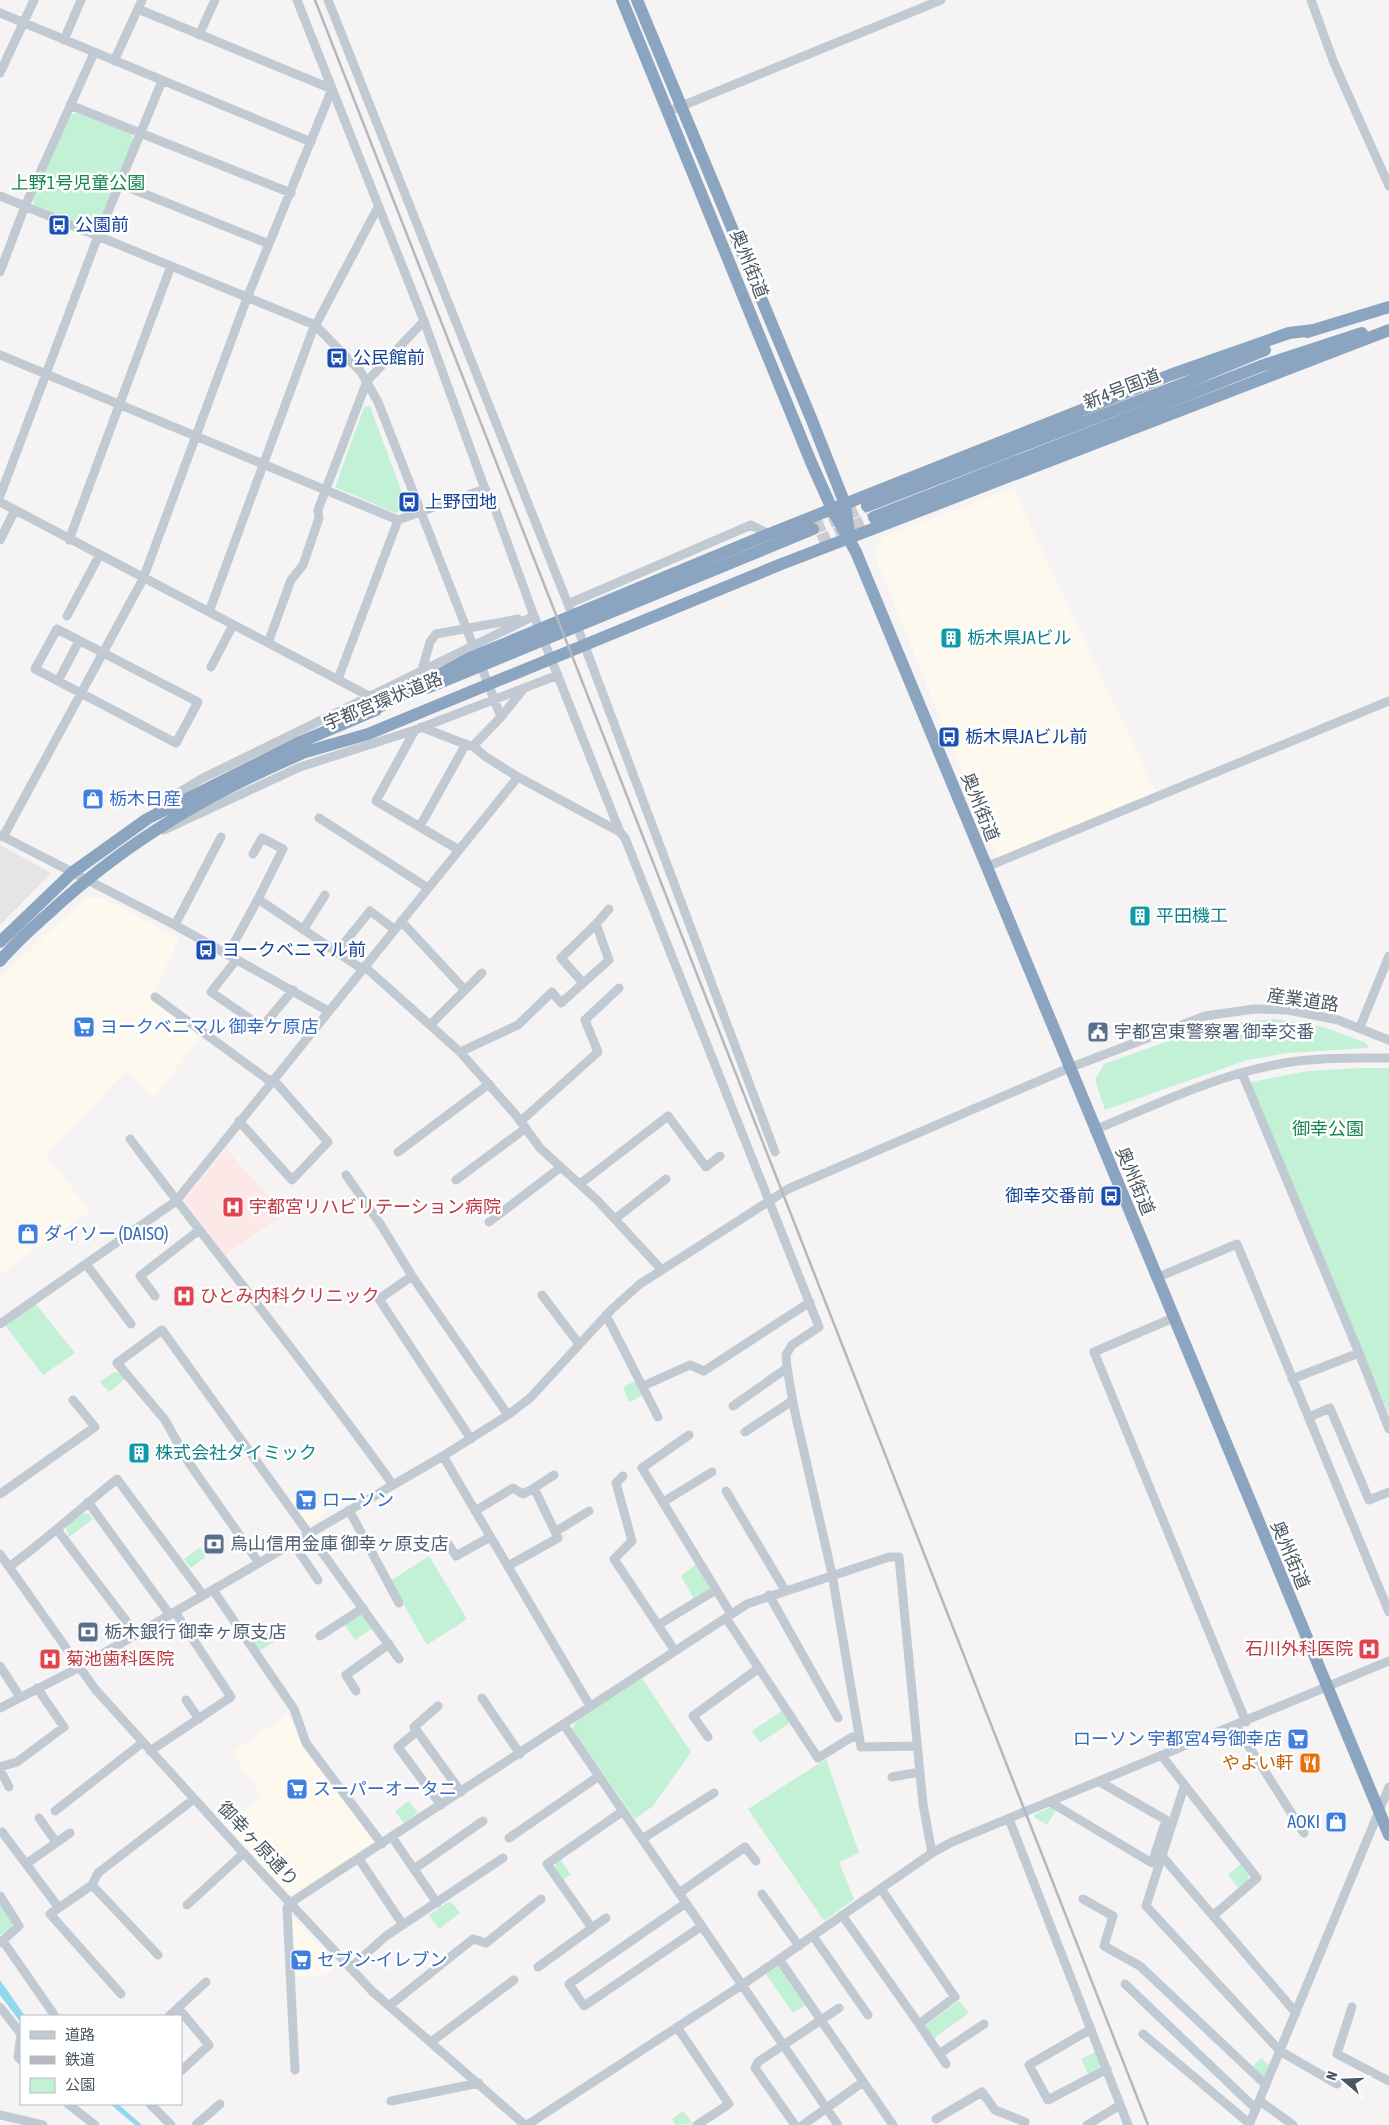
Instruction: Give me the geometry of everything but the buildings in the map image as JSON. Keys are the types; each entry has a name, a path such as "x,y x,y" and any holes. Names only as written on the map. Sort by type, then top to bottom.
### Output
{"highway":[{"name":"奥州街道","path":"622,0 832,509 850,539 1094,1130 1389,1835"},
{"name":"奥州街道","path":"637,0 845,504 850,539"},
{"name":"新4号国道","path":"1389,307 1314,330 870,511 1261,366 1344,338 1389,328"},
{"path":"302,753 376,731 761,573 1389,328"},
{"path":"370,712 470,658 769,534 1170,375 1289,333 1314,330"},
{"name":"宇都宮環状道路","path":"0,942 73,872 147,819 298,743 813,529"},
{"name":"宇都宮環状道路","path":"0,961 87,878 146,834 197,804 302,753 819,541"}],"street":[{"path":"0,73 34,0"},
{"path":"64,40 80,0"},
{"path":"114,61 142,0"},
{"path":"199,35 215,0"},
{"path":"297,0 424,322 485,489 493,503 536,619 819,1327 792,1345 786,1355 787,1368 792,1401 832,1574 861,1747 917,1746"},
{"path":"328,0 589,658 775,1152"},
{"path":"668,112 941,0"},
{"path":"1311,0 1334,63 1389,186"},
{"path":"138,9 332,90"},
{"path":"0,13 311,142"},
{"path":"0,272 25,206 94,53"},
{"path":"0,496 98,236 162,81"},
{"path":"328,1011 175,925 87,878 52,864 2,836 143,579 247,298 332,90"},
{"path":"70,105 290,193"},
{"path":"120,184 269,244"},
{"path":"0,196 315,325 368,381 501,717"},
{"path":"209,612 315,325 378,207"},
{"path":"70,540 171,266"},
{"path":"268,643 291,580 303,565 319,518 318,510 368,381 424,322"},
{"path":"0,355 119,406 398,520 485,489"},
{"path":"0,502 99,556 369,696"},
{"path":"0,540 15,510"},
{"path":"338,679 398,520"},
{"path":"568,604 751,525 769,534"},
{"path":"67,616 99,556"},
{"path":"422,670 432,637 441,633 536,619"},
{"path":"147,819 175,795 201,779 422,670 536,619"},
{"path":"212,667 233,625"},
{"path":"57,629 79,641 198,702 176,743 35,669 57,629"},
{"path":"58,681 79,641"},
{"path":"146,834 179,824 300,767 418,728 494,697 524,689 557,672"},
{"path":"420,826 469,745 501,717 524,689"},
{"path":"986,867 1389,702"},
{"path":"418,728 469,745 518,777 620,832"},
{"path":"418,728 376,801 459,850"},
{"path":"0,1324 176,1201 518,777"},
{"path":"319,818 428,888"},
{"path":"175,925 221,837"},
{"path":"228,954 284,849 262,838 254,854"},
{"path":"303,930 324,895"},
{"path":"258,899 303,930 363,967 460,1052 523,1124 540,1148 580,1184 662,1270"},
{"path":"583,983 561,958 609,909"},
{"path":"337,952 370,911 394,929"},
{"path":"401,921 465,990"},
{"path":"460,1052 518,1025 552,992 561,1003 609,960 596,924"},
{"path":"1360,1027 1389,956"},
{"path":"237,959 212,992 262,1027 293,990"},
{"path":"430,1025 482,973"},
{"path":"456,1180 523,1124 598,1052 585,1020 619,988"},
{"path":"155,997 272,1081 328,1142 292,1180 239,1121"},
{"name":"産業道路","path":"0,1708 80,1667 443,1456 508,1415 530,1398 606,1315 640,1284 788,1189 1069,1068 1166,1030 1220,1013 1254,1009 1288,1010 1322,1016 1360,1027 1389,1040"},
{"path":"1094,1130 1191,1090 1242,1073 1274,1065 1313,1060 1389,1058"},
{"path":"1242,1073 1360,1353 1388,1426"},
{"path":"398,1152 489,1084"},
{"path":"580,1184 668,1116 706,1167 720,1156"},
{"path":"130,1140 198,1231 336,1405 393,1485"},
{"path":"490,1222 561,1167"},
{"path":"346,1175 381,1225 412,1276 508,1415"},
{"path":"615,1220 666,1179"},
{"path":"155,1296 140,1276 198,1231"},
{"path":"1156,1278 1237,1244 1389,1612"},
{"path":"86,1264 130,1324"},
{"path":"412,1276 380,1299 470,1439"},
{"path":"542,1295 579,1344"},
{"path":"643,1386 690,1365 704,1371 810,1302"},
{"path":"606,1315 658,1418"},
{"path":"1173,1318 1094,1352 1246,1722"},
{"path":"259,1563 189,1463 165,1420 116,1363 162,1330 399,1659"},
{"path":"1292,1379 1360,1353"},
{"path":"733,1406 787,1368"},
{"path":"0,1494 95,1427 74,1400"},
{"path":"745,1432 792,1401"},
{"path":"1309,1417 1330,1408 1370,1500 1389,1492"},
{"path":"689,1435 642,1468 716,1590 759,1668 818,1758 852,1736 859,1738"},
{"path":"443,1456 590,1706"},
{"path":"663,1502 712,1472"},
{"path":"475,1511 513,1488 523,1494 554,1475"},
{"path":"623,1476 616,1483 632,1540 614,1559 675,1651"},
{"path":"10,1567 58,1531 72,1515 118,1479 203,1595"},
{"path":"508,1566 558,1538 534,1488"},
{"path":"726,1491 785,1590"},
{"path":"88,1502 172,1613 231,1697 150,1751"},
{"path":"349,1510 399,1603"},
{"path":"555,1532 590,1511"},
{"path":"58,1531 136,1634"},
{"path":"448,1544 456,1556 490,1537"},
{"path":"293,1543 318,1580"},
{"name":"御幸ヶ原通り","path":"0,1554 95,1689 142,1743 350,1968 389,2006 526,2125"},
{"path":"295,2070 287,1908 290,1903 747,1604 832,1574 889,1557 899,1557 917,1746 932,1854"},
{"path":"212,1590 294,1709 306,1743 382,1844"},
{"path":"658,1625 716,1590"},
{"path":"769,1595 838,1718"},
{"path":"320,1636 363,1608"},
{"path":"356,1690 346,1675 389,1644"},
{"path":"526,2125 742,1985 842,1915 952,1842 1246,1722 1389,1661"},
{"path":"0,1666 20,1697"},
{"path":"708,1737 692,1716 759,1668"},
{"path":"9,1787 0,1769 17,1762 64,1727 37,1688"},
{"path":"482,1698 520,1754"},
{"path":"186,1700 199,1719"},
{"path":"438,1706 414,1727 461,1792"},
{"path":"564,1725 838,2125"},
{"path":"1236,1726 1304,1833"},
{"path":"417,1731 398,1748 441,1805"},
{"path":"55,1811 142,1743"},
{"path":"1162,1756 1184,1787 1257,1878 1214,1915"},
{"path":"892,1777 920,1772"},
{"path":"510,1838 599,1776"},
{"path":"1050,1802 1152,1864 1166,1820 1100,1782"},
{"path":"1144,2034 1250,2124 1389,1786"},
{"path":"1184,1787 1146,1906 1280,2052 1337,2084"},
{"path":"642,1839 714,1793"},
{"path":"121,1994 50,1914 92,1885 98,1873 194,1799"},
{"path":"592,1928 547,1864 623,1811"},
{"path":"39,1818 56,1842"},
{"path":"1010,1819 1128,2125"},
{"path":"414,1869 483,1821"},
{"path":"2,1832 59,1908"},
{"path":"26,1864 70,1833"},
{"path":"392,1837 437,1903"},
{"path":"679,1893 745,1847 756,1861"},
{"path":"187,1904 244,1853"},
{"path":"1162,1856 1296,2012"},
{"path":"350,1968 386,1936 503,1858"},
{"path":"359,1859 403,1925"},
{"path":"92,1885 158,1955"},
{"path":"881,1889 955,1997 919,2024"},
{"path":"762,1894 799,1946"},
{"path":"0,1896 20,1926 1,1942 54,2015"},
{"path":"1083,1899 1113,1916 1104,1946 1140,1966 1266,2085"},
{"path":"389,2006 473,1939 486,1942 540,1900"},
{"path":"686,1903 569,1984 584,2006 702,1926"},
{"path":"842,1915 946,2064"},
{"path":"538,1967 606,1918"},
{"path":"813,1936 868,2015"},
{"path":"780,1959 893,2125"},
{"path":"431,2042 514,1980"},
{"path":"170,2015 206,1982"},
{"path":"1125,1984 1258,2105 1293,2125"},
{"path":"0,2007 20,2033"},
{"path":"1352,2007 1337,2054 1389,2081"},
{"path":"178,2008 209,2045 182,2070"},
{"path":"795,2125 755,2068 758,2062 839,2008"},
{"path":"939,2054 984,2024"},
{"path":"677,2027 729,2104 697,2125"},
{"path":"1091,2029 1029,2065 1048,2100 1107,2069"},
{"path":"20,2042 18,2057 20,2059"},
{"path":"803,2125 863,2082"},
{"path":"391,2101 479,2083"},
{"path":"936,2120 982,2092 995,2110 1025,2122 1024,2125"},
{"path":"196,2125 220,2104"},
{"path":"69,2105 95,2125"},
{"path":"151,2105 171,2125"},
{"path":"1087,2125 1120,2105"},
{"path":"0,2115 43,2125"}],"shaded area":[{"path":"1013,488 1156,793 997,858 876,560 876,549 884,536"},
{"path":"0,845 51,873 0,925"},
{"path":"85,898 103,898 179,938 151,998 201,1035 155,1097 127,1070 46,1154 90,1211 0,1274 0,978"},
{"name":"宇都宮リハビリテーション病院","path":"226,1149 284,1214 224,1255 184,1199"},
{"path":"308,1486 328,1512 308,1526 289,1501"},
{"path":"288,1714 298,1737 375,1843 292,1898 226,1825 262,1796 232,1753"},
{"path":"290,1915 336,1964 325,1975 301,1976 294,1973"}],"green space":[{"name":"上野1号児童公園","path":"77,113 131,134 134,140 98,225 92,228 34,205 33,198 71,115"},
{"path":"370,406 408,509 395,513 335,487 364,407"},
{"path":"1275,1019 1324,1027 1366,1043 1368,1046 1367,1048 1288,1053 1247,1060 1105,1110 1095,1080 1104,1064 1213,1025"},
{"name":"御幸公園","path":"1389,1068 1389,1414 1247,1093 1251,1082 1308,1071"},
{"path":"35,1303 75,1353 43,1375 5,1325"},
{"path":"114,1372 121,1373 125,1379 109,1392 100,1382"},
{"path":"633,1382 638,1384 643,1395 629,1402 623,1387"},
{"path":"83,1513 89,1514 93,1519 69,1537 66,1528"},
{"path":"200,1547 206,1557 191,1568 184,1559"},
{"path":"429,1556 467,1619 427,1645 390,1581"},
{"path":"696,1564 712,1590 695,1601 681,1576"},
{"path":"358,1615 362,1615 372,1629 355,1640 344,1624"},
{"path":"266,1630 274,1642 261,1650 258,1649 251,1640"},
{"path":"642,1678 691,1752 653,1806 635,1819 572,1729 577,1720"},
{"path":"782,1711 791,1722 760,1743 752,1731"},
{"path":"826,1759 859,1853 839,1862 854,1899 824,1921 748,1809"},
{"path":"409,1801 418,1813 404,1823 395,1811"},
{"path":"1051,1807 1056,1810 1047,1825 1035,1818 1034,1815"},
{"path":"560,1859 571,1875 563,1880 555,1868 556,1862"},
{"path":"1241,1864 1249,1874 1248,1881 1239,1889 1228,1875"},
{"path":"0,1902 12,1921 12,1928 0,1935"},
{"path":"448,1902 452,1903 460,1913 439,1929 429,1915"},
{"path":"780,1963 807,2004 793,2013 765,1973"},
{"path":"959,2001 969,2013 934,2038 926,2028 927,2024"},
{"path":"1097,2051 1102,2062 1100,2067 1088,2074 1081,2059"},
{"path":"1261,2058 1272,2068 1264,2079 1252,2067"},
{"path":"683,2111 693,2124 675,2125 672,2119"}],"water":[{"path":"0,1980 24,2015 20,2015 20,2022 0,1995"},
{"path":"111,2105 119,2105 142,2125 135,2125"}],"tunnel":[{"path":"813,529 867,506"},
{"path":"819,541 874,517"}],"railway":[{"path":"315,0 1148,2125"}],"place":[{"name":"公園前","path":"59,225"},
{"name":"公民館前","path":"337,358"},
{"name":"上野団地","path":"409,502"},
{"name":"栃木県JAビル","path":"951,638"},
{"name":"栃木県JAビル前","path":"949,737"},
{"name":"栃木日産","path":"93,799"},
{"name":"平田機工","path":"1140,916"},
{"name":"ヨークベニマル前","path":"206,950"},
{"name":"ヨークベニマル 御幸ケ原店","path":"84,1027"},
{"name":"宇都宮東警察署 御幸交番","path":"1098,1032"},
{"name":"御幸交番前","path":"1111,1196"},
{"name":"宇都宮リハビリテーション病院","path":"233,1207"},
{"name":"ダイソー (DAISO)","path":"28,1234"},
{"name":"ひとみ内科クリニック","path":"184,1296"},
{"name":"株式会社ダイミック","path":"139,1453"},
{"name":"ローソン","path":"306,1500"},
{"name":"烏山信用金庫 御幸ヶ原支店","path":"214,1544"},
{"name":"栃木銀行 御幸ヶ原支店","path":"88,1632"},
{"name":"石川外科医院","path":"1369,1649"},
{"name":"菊池歯科医院","path":"50,1659"},
{"name":"ローソン 宇都宮4号御幸店","path":"1298,1739"},
{"name":"やよい軒","path":"1310,1763"},
{"name":"スーパーオータニ","path":"297,1789"},
{"name":"AOKI","path":"1336,1822"},
{"name":"セブン-イレブン","path":"301,1960"}]}
